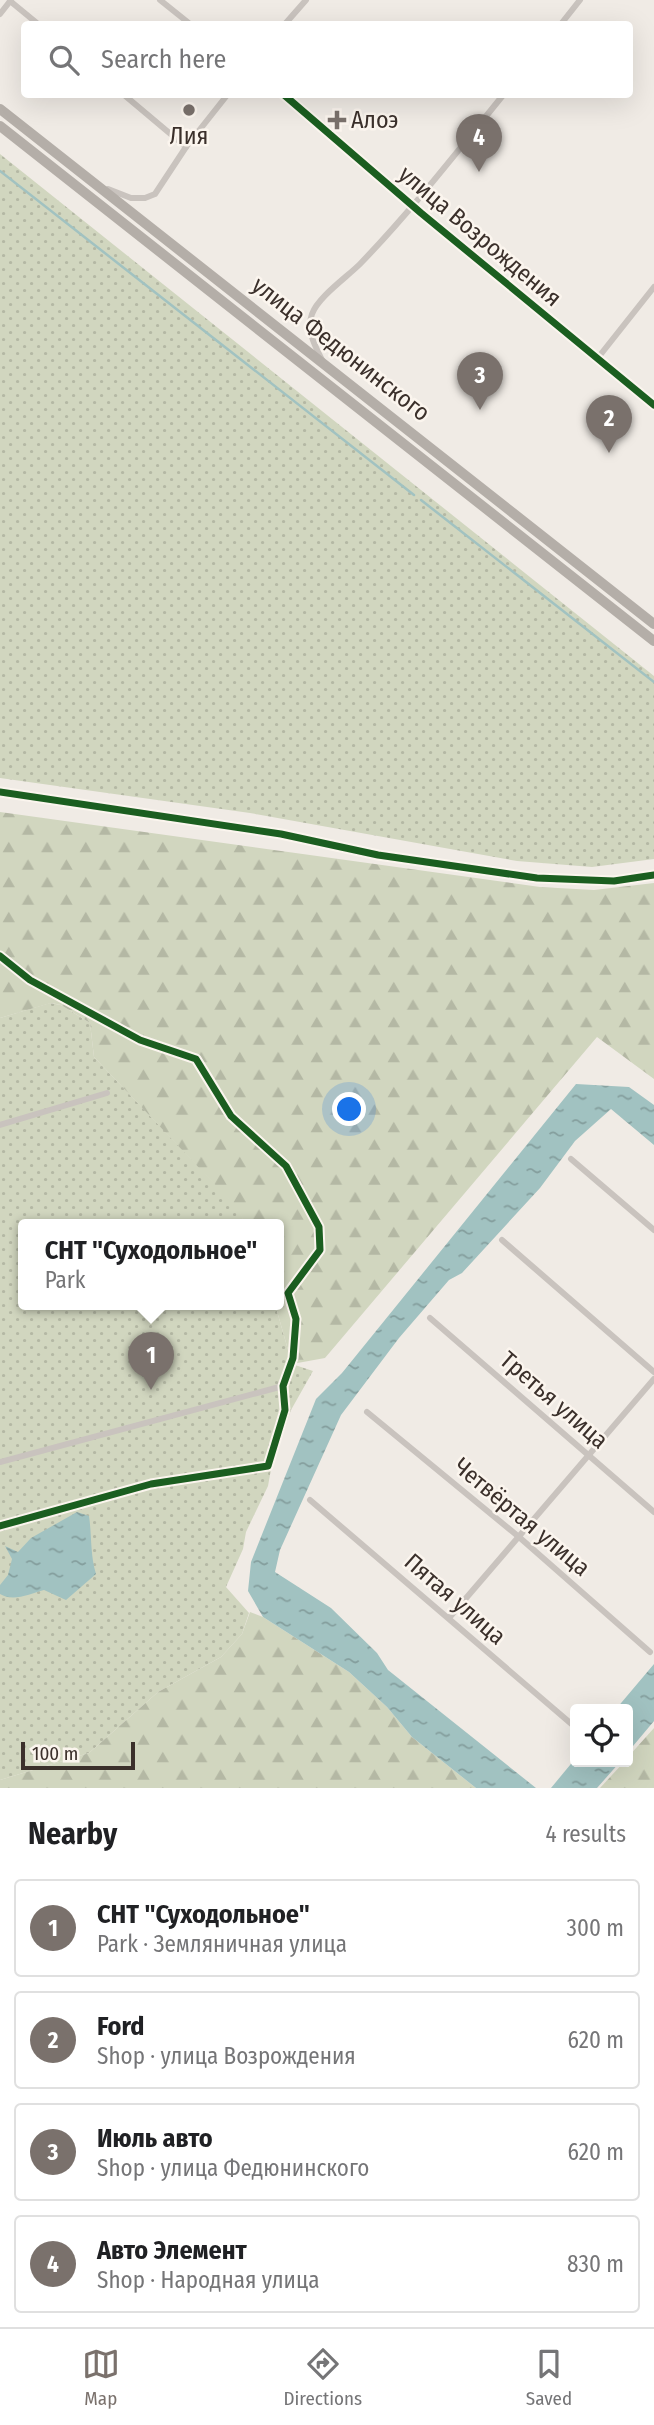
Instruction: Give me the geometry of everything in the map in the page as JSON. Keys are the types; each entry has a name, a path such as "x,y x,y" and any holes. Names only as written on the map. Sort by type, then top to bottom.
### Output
{"highway":[{"name":"улица Федюнинского","path":"0,108 654,624"},
{"name":"улица Федюнинского","path":"0,126 654,641"}],"street":[{"path":"160,0 186,21"},
{"path":"288,21 306,0"},
{"path":"563,21 580,0"},
{"path":"0,14 11,1 34,21"},
{"path":"128,98 186,147"},
{"path":"94,182 131,198 145,198 155,194 186,147 225,98"},
{"name":"улица Возрождения","path":"289,98 414,205 421,214 654,405"},
{"path":"323,361 312,338 312,313 321,300 359,265 414,205 501,98"},
{"path":"597,359 654,287"},
{"path":"0,792 281,834 378,855 537,878 614,881 654,874"},
{"path":"0,956 30,980 139,1040 196,1059 231,1116 286,1166 319,1227 320,1250 288,1293 296,1319 293,1358 283,1386 285,1410 268,1466 151,1484 0,1526"},
{"path":"0,1125 107,1093"},
{"path":"571,1159 654,1230"},
{"path":"502,1240 654,1372"},
{"name":"Третья улица","path":"430,1318 654,1512"},
{"path":"449,1618 654,1379"},
{"path":"0,1462 283,1386"},
{"name":"Четвёртая улица","path":"367,1412 519,1537 650,1652"},
{"name":"Пятая улица","path":"310,1500 570,1723"}],"green space":[{"path":"0,154 654,676 654,859 592,867 517,861 250,813 0,778"},
{"path":"0,812 540,887 594,890 654,883 654,1079 597,1037 325,1358 292,1364 277,1310 284,1310 284,1219 243,1219 238,1209 94,1057 90,1023 61,1005 51,1003 0,1018"},
{"path":"50,1003 61,1005 90,1023 94,1057 239,1209 243,1219 18,1219 18,1310 277,1310 292,1364 313,1371 291,1410 268,1486 246,1532 243,1549 226,1587 249,1613 242,1634 221,1657 158,1692 89,1753 0,1780 0,1018"},
{"path":"250,1612 263,1617 349,1672 387,1707 412,1737 476,1788 0,1788 0,1780 89,1753 158,1692 221,1657 242,1634"},
{"path":"654,1728 654,1788 600,1788 619,1767 633,1767 633,1751"}],"water":[{"path":"576,1084 629,1087 654,1105 654,1145 611,1109 575,1141 540,1188 462,1273 449,1280 399,1338 341,1415 280,1550 275,1572 331,1608 377,1653 388,1670 536,1788 476,1788 412,1737 387,1707 349,1672 263,1617 248,1591 251,1562 316,1399 342,1373"},
{"path":"77,1512 89,1516 96,1574 66,1600 44,1590 16,1597 0,1594 0,1585 8,1575 12,1559 5,1546 18,1552 31,1538"},
{"path":"654,1664 654,1721 633,1746 633,1704 620,1704"},
{"path":"570,1765 616,1767 597,1788 551,1788"}],"waterway":[{"path":"0,171 414,495"},
{"path":"421,500 654,682"}],"cycle path":[{"path":"288,98 421,213 654,405"},
{"path":"0,792 281,834 378,855 537,878 614,881 654,875"},
{"path":"0,956 30,980 140,1040 196,1059 231,1116 286,1166 319,1227 320,1250 288,1293 296,1319 293,1358 283,1386 285,1410 268,1466 151,1484 0,1526"}],"place":[{"name":"Лия","path":"189,110"},
{"name":"Алоэ","path":"337,120"},
{"name":"Авто Элемент","path":"479,172"},
{"name":"Июль авто","path":"480,410"},
{"name":"Ford","path":"609,453"},
{"name":"СНТ \"Суходольное\"","path":"151,1390"}]}
